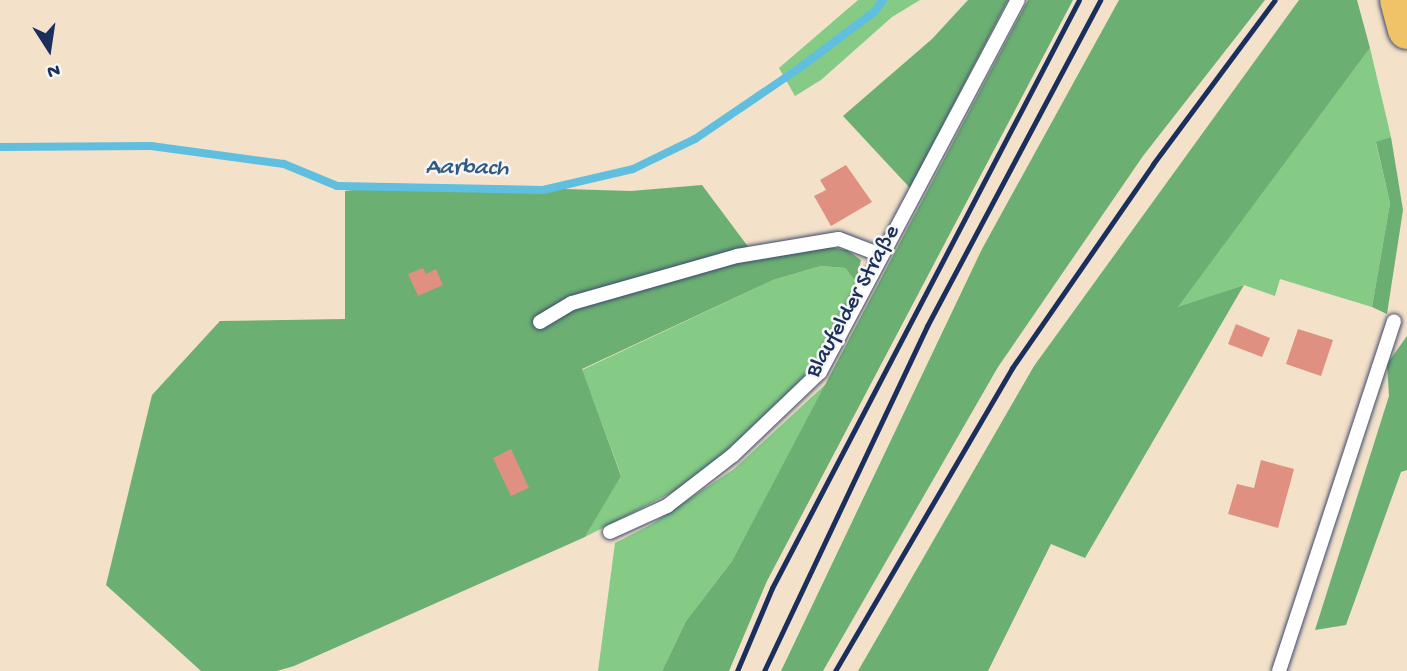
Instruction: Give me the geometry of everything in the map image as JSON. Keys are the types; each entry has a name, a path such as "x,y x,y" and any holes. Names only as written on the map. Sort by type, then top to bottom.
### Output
{"main road":[{"path":"1399,0 1407,30"}],"lane":[{"name":"Blaufelder Straße","path":"610,532 667,506 780,413 820,372 1018,0"},
{"path":"540,322 572,303 737,256 839,239 881,255"},
{"path":"1279,671 1394,321"}],"green space":[{"path":"858,0 920,0 892,17 821,80 795,96 779,68"},
{"path":"968,0 1008,0 910,188 843,116 932,39"},
{"path":"1028,0 1073,0 767,581 729,671 662,671 686,621 732,561"},
{"path":"1119,0 1265,0 1143,156 998,367 823,671 781,671 982,249"},
{"path":"1299,0 1357,0 1370,48 1178,307 1244,285 1085,558 1051,544 988,671 858,671 1034,366"},
{"path":"1370,48 1391,137 1376,143 1390,203 1372,307 1280,279 1275,296 1244,285 1177,308"},
{"path":"1391,137 1403,210 1387,314 1372,307 1390,203 1376,142"},
{"path":"402,184 631,191 702,185 758,260 823,246 847,250 861,260 856,282 845,268 821,266 773,280 582,369 621,476 585,537 294,666 277,671 201,671 106,585 152,395 220,321 345,319 345,191"},
{"path":"821,266 845,268 856,282 841,318 805,375 748,436 690,483 585,537 621,475 582,370 773,280"},
{"path":"1407,336 1407,470 1401,472 1346,625 1315,630 1389,396 1387,364"},
{"path":"828,382 732,561 686,621 662,671 598,671 615,543 652,524 734,469"}],"building":[{"path":"846,165 872,202 831,226 814,196 826,190 820,180"},
{"path":"423,268 426,274 436,269 443,285 418,296 408,274"},
{"path":"1236,324 1270,338 1262,357 1228,344"},
{"path":"1298,329 1333,340 1321,376 1286,364"},
{"path":"511,449 529,488 511,496 493,458"},
{"path":"1261,460 1294,469 1278,528 1228,514 1237,484 1254,488"}],"waterway":[{"name":"Aarbach","path":"0,147 151,146 284,164 337,186 543,190 633,169 695,139 798,69 874,12 883,0"}],"railway":[{"path":"737,671 772,588 1079,0"},
{"path":"764,671 927,326 1100,0"},
{"path":"835,671 1012,368 1153,164 1275,0"}]}
